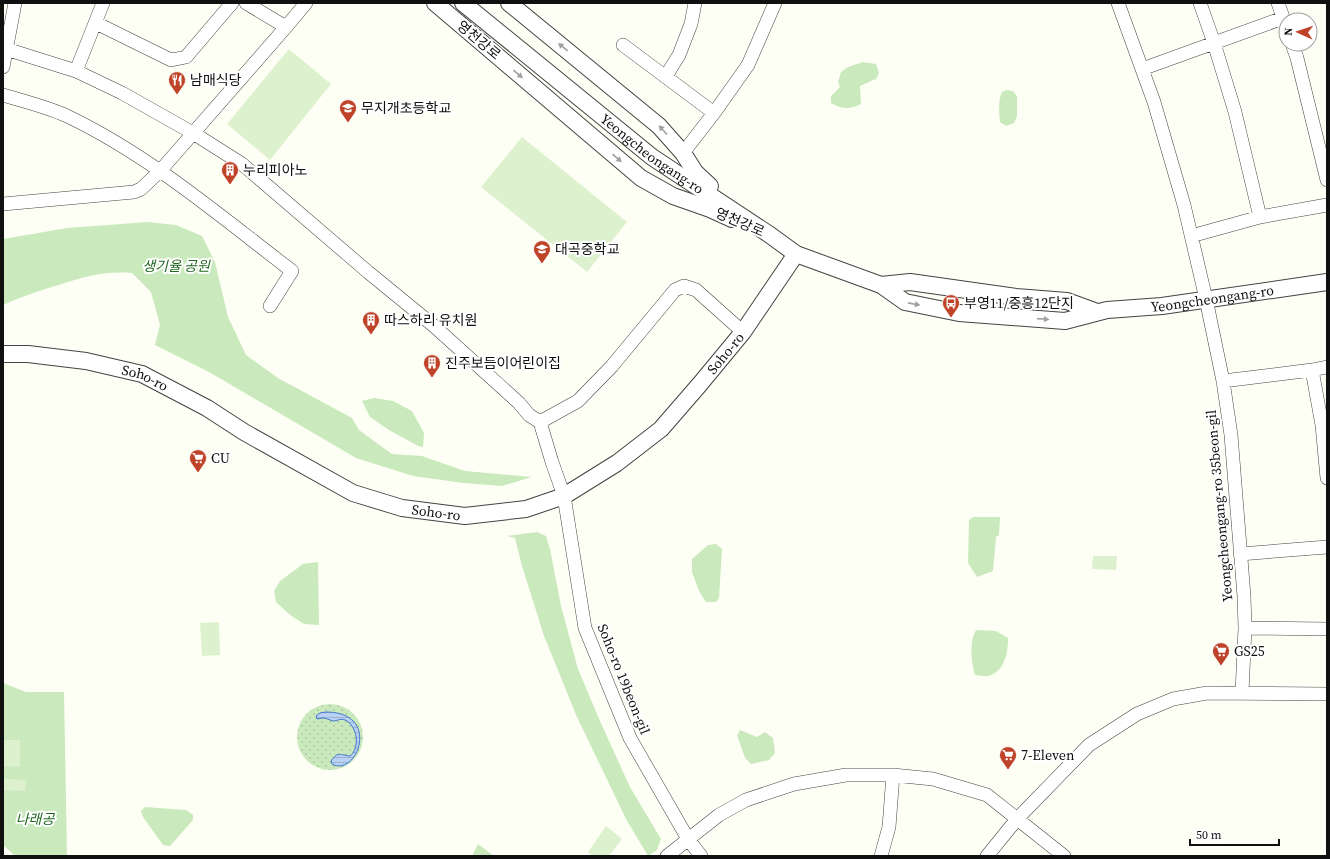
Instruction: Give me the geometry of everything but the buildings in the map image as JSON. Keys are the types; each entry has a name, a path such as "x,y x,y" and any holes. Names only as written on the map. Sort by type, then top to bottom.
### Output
{"street":[{"path":"3,67 5,49 15,3"},
{"path":"76,71 103,3"},
{"path":"96,23 171,60 186,58 232,3"},
{"path":"246,3 286,27"},
{"path":"3,204 134,192 142,189 193,133 306,3"},
{"name":"영천강로","path":"435,3 640,178 672,196 710,209 770,235"},
{"name":"Yeongcheongang-ro","path":"463,3 652,156 796,254 881,285 905,302 959,313 1065,321 1108,310 1162,306 1327,282"},
{"name":"영천강로","path":"509,3 659,126 683,153 695,172 715,191 770,235"},
{"path":"666,76 679,55 692,24 696,3"},
{"path":"683,153 748,65 775,3"},
{"name":"Yeongcheongang-ro 35beon-gil","path":"1118,3 1154,102 1191,236 1223,381 1231,435 1244,596 1245,628 1242,692"},
{"path":"1200,3 1235,112 1260,217"},
{"path":"1142,69 1214,43 1278,24"},
{"path":"623,44 714,113"},
{"path":"5,49 76,71 122,93 193,133 242,164 368,272 434,326 519,402 529,416 540,422 578,401 612,366 675,290 684,286 696,290 743,332"},
{"path":"1295,52 1327,180"},
{"path":"3,95 65,115 119,143 160,170 292,271 270,306"},
{"path":"1191,236 1260,217 1327,205"},
{"name":"Soho-ro","path":"3,354 28,354 86,361 142,374 207,408 244,432 353,493 402,508 465,516 526,510 564,496 618,463 661,429 743,332 796,254"},
{"name":"Yeongcheongang-ro","path":"881,285 910,282 1016,297 1067,301 1097,312"},
{"path":"1223,381 1327,367"},
{"path":"1312,370 1324,425 1327,478"},
{"name":"Soho-ro 19beon-gil","path":"540,422 564,496 585,628 630,738 688,839 701,856"},
{"path":"1240,554 1327,547"},
{"path":"1245,628 1327,629"},
{"path":"987,856 1018,819 1089,745 1137,714 1173,699 1208,693 1242,692 1327,694"},
{"path":"667,856 719,815 740,804 794,784 846,774 893,774 933,779 987,796 1064,856"},
{"path":"881,856 889,828 893,774"}],"green space":[{"path":"289,49 331,84 270,160 227,124"},
{"path":"863,62 876,64 879,73 876,79 860,86 861,104 846,108 839,107 831,103 831,96 840,87 838,82 841,72 848,67"},
{"path":"1006,90 1013,91 1017,96 1017,116 1014,123 1006,126 1000,122 999,107 1002,92"},
{"path":"522,137 627,222 587,272 481,187"},
{"name":"생기율 공원","path":"148,222 176,225 202,236 215,262 228,317 246,355 278,378 352,418 359,430 392,454 422,456 465,471 532,477 502,486 463,483 413,476 356,458 209,372 155,345 160,325 151,292 132,273 105,273 88,276 39,291 3,305 3,239 67,228"},
{"path":"374,398 393,401 412,411 424,433 423,447 418,446 389,430 370,417 362,401"},
{"path":"973,517 1000,517 999,535 996,537 993,571 977,577 968,563 969,520"},
{"path":"537,532 546,536 550,549 561,606 578,669 630,787 661,839 657,850 648,856 626,819 577,717 544,636 522,566 515,538 507,536"},
{"path":"716,544 722,549 719,598 716,602 706,602 699,591 692,572 692,559 708,545"},
{"path":"1093,556 1117,556 1116,570 1092,569"},
{"path":"318,562 319,625 304,624 290,615 276,602 274,591 280,581 303,564"},
{"path":"219,622 220,655 202,656 200,623"},
{"path":"976,630 996,631 1008,638 1006,655 1002,666 994,674 988,676 975,675 972,658 972,640"},
{"name":"나래공","path":"3,683 26,692 64,692 67,856 15,856 3,845"},
{"path":"323,704 337,704 349,709 358,718 363,730 361,750 354,761 337,770 323,770 311,765 302,756 297,744 297,730 302,718 311,709"},
{"path":"740,730 757,737 765,732 773,738 775,753 769,760 751,764 745,758 737,735"},
{"path":"3,740 20,740 20,767 3,766"},
{"path":"3,779 26,780 25,791 3,790"},
{"path":"145,807 186,810 193,815 193,820 170,846 163,845 143,817 141,811"},
{"path":"606,826 622,839 609,856 593,856 588,852"},
{"path":"478,844 494,856 472,856"}],"water":[{"path":"326,712 343,715 354,722 359,732 359,743 356,754 349,762 341,766 332,764 331,761 337,755 350,756 355,748 355,732 353,727 344,719 333,721 324,718 317,719 316,716 320,713"}],"place":[{"name":"남매식당","path":"177,95"},
{"name":"무지개초등학교","path":"348,123"},
{"name":"누리피아노","path":"230,185"},
{"name":"대곡중학교","path":"542,264"},
{"name":"부영11/중흥12단지","path":"951,318"},
{"name":"따스하리 유치원","path":"371,335"},
{"name":"진주보듬이어린이집","path":"432,378"},
{"name":"CU","path":"198,473"},
{"name":"GS25","path":"1221,666"},
{"name":"7-Eleven","path":"1008,770"}]}
